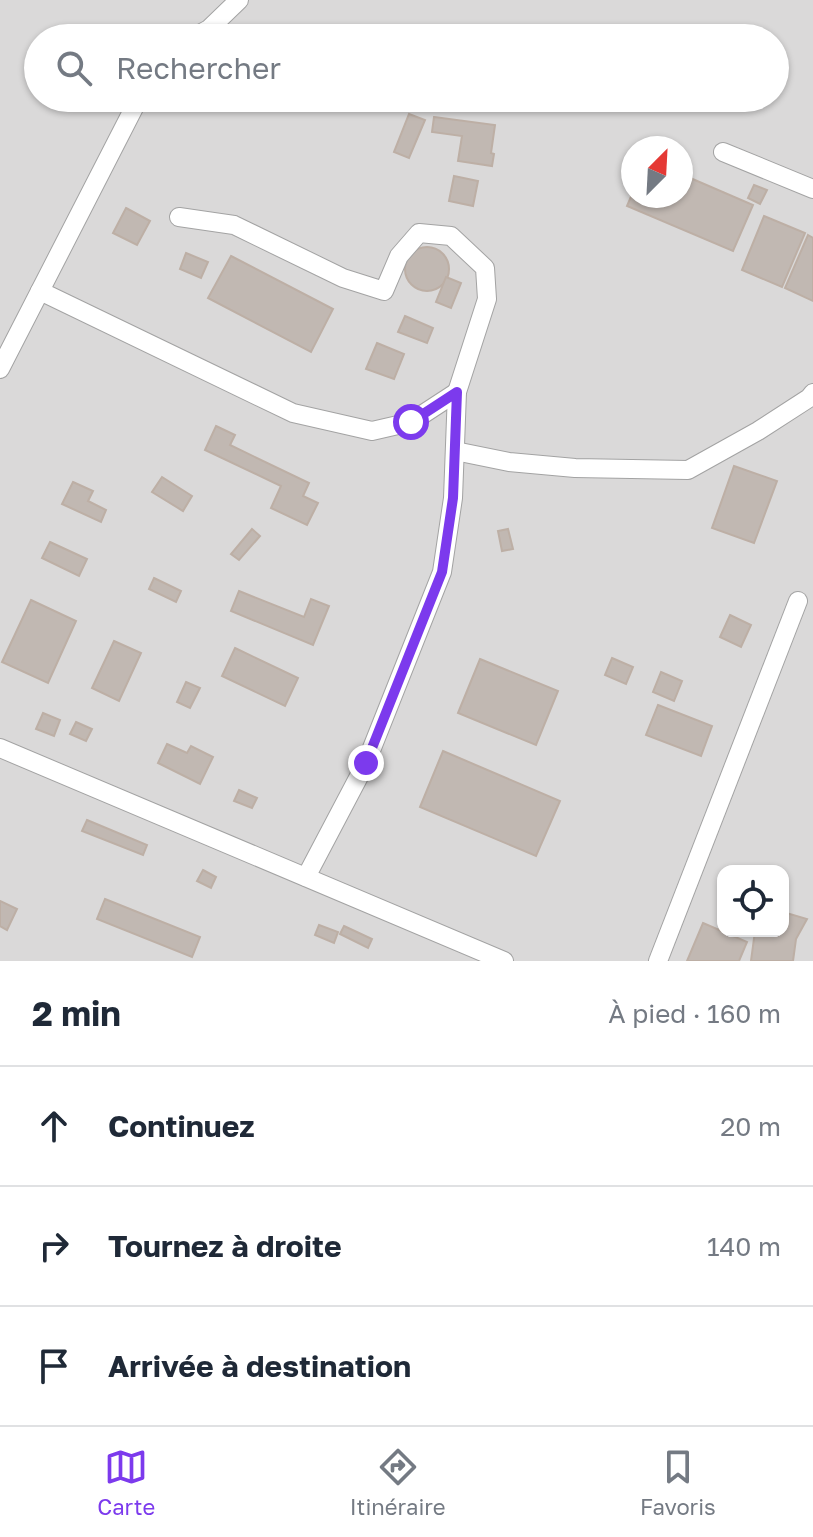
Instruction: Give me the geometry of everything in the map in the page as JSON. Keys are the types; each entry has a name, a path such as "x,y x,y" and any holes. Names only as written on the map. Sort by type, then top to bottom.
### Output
{"street":[{"path":"214,24 239,0"},
{"path":"0,369 132,112"},
{"path":"723,152 813,189"},
{"path":"179,217 234,225 343,278 384,291 399,256 419,233 451,236 485,268 487,299 457,392 453,498 442,572 366,763 306,877"},
{"path":"40,291 293,413 372,431 411,422 457,392"},
{"path":"455,451 509,462 575,468 688,470 758,431 813,393"},
{"path":"658,961 798,601"},
{"path":"0,748 504,961"}],"shaded area":[{"path":"0,0 813,0 813,961 0,961"}],"building":[{"path":"409,114 425,120 409,158 394,152"},
{"path":"434,117 495,125 492,166 458,161 462,136 432,132"},
{"path":"454,176 478,181 473,206 449,201"},
{"path":"693,179 753,205 733,251 632,208 693,208"},
{"path":"754,185 767,190 760,204 748,198"},
{"path":"126,208 150,221 137,245 113,233"},
{"path":"764,216 805,233 782,287 742,270"},
{"path":"808,235 813,238 813,301 785,288"},
{"path":"427,247 443,253 449,269 443,285 427,291 411,285 405,269 411,253"},
{"path":"186,253 208,262 201,278 180,269"},
{"path":"231,256 333,309 311,352 208,298"},
{"path":"446,277 461,283 451,308 436,302"},
{"path":"405,316 433,328 427,343 398,332"},
{"path":"377,343 404,354 394,379 366,369"},
{"path":"216,426 235,435 230,445 309,483 303,496 318,503 307,525 271,508 281,486 205,450"},
{"path":"734,466 777,481 754,543 712,528"},
{"path":"162,477 192,496 183,511 152,492"},
{"path":"73,482 93,491 88,501 106,510 101,522 62,504"},
{"path":"252,529 260,536 239,560 231,554"},
{"path":"508,529 513,549 502,551 498,531"},
{"path":"50,542 87,559 79,576 42,558"},
{"path":"154,578 181,591 176,602 149,589"},
{"path":"239,591 304,617 311,599 329,606 313,645 231,611"},
{"path":"31,600 76,621 48,683 2,662"},
{"path":"730,615 751,625 741,647 720,637"},
{"path":"114,641 141,653 119,701 92,688"},
{"path":"235,648 298,678 285,706 222,676"},
{"path":"612,658 633,667 626,684 605,675"},
{"path":"480,659 558,691 536,745 458,713"},
{"path":"661,672 682,681 674,701 653,692"},
{"path":"186,682 200,688 190,708 177,702"},
{"path":"658,705 712,726 701,756 646,735"},
{"path":"43,713 60,720 54,736 36,729"},
{"path":"76,722 92,729 86,741 70,734"},
{"path":"167,744 187,753 191,746 213,757 200,784 158,763"},
{"path":"443,751 560,801 536,856 420,807"},
{"path":"239,790 257,798 252,808 234,801"},
{"path":"87,820 147,845 143,855 82,831"},
{"path":"203,870 216,877 211,888 197,881"},
{"path":"105,899 200,937 192,957 97,919"},
{"path":"0,901 17,909 7,930 0,926"},
{"path":"789,914 807,919 796,939 793,961 751,961 754,937 789,937"},
{"path":"703,923 717,929 717,937 735,937 747,942 739,961 687,961"},
{"path":"319,925 338,932 334,943 315,935"},
{"path":"344,926 372,939 368,948 340,934"}],"route":[{"path":"366,763 442,572 453,498 457,392 411,422"}]}
